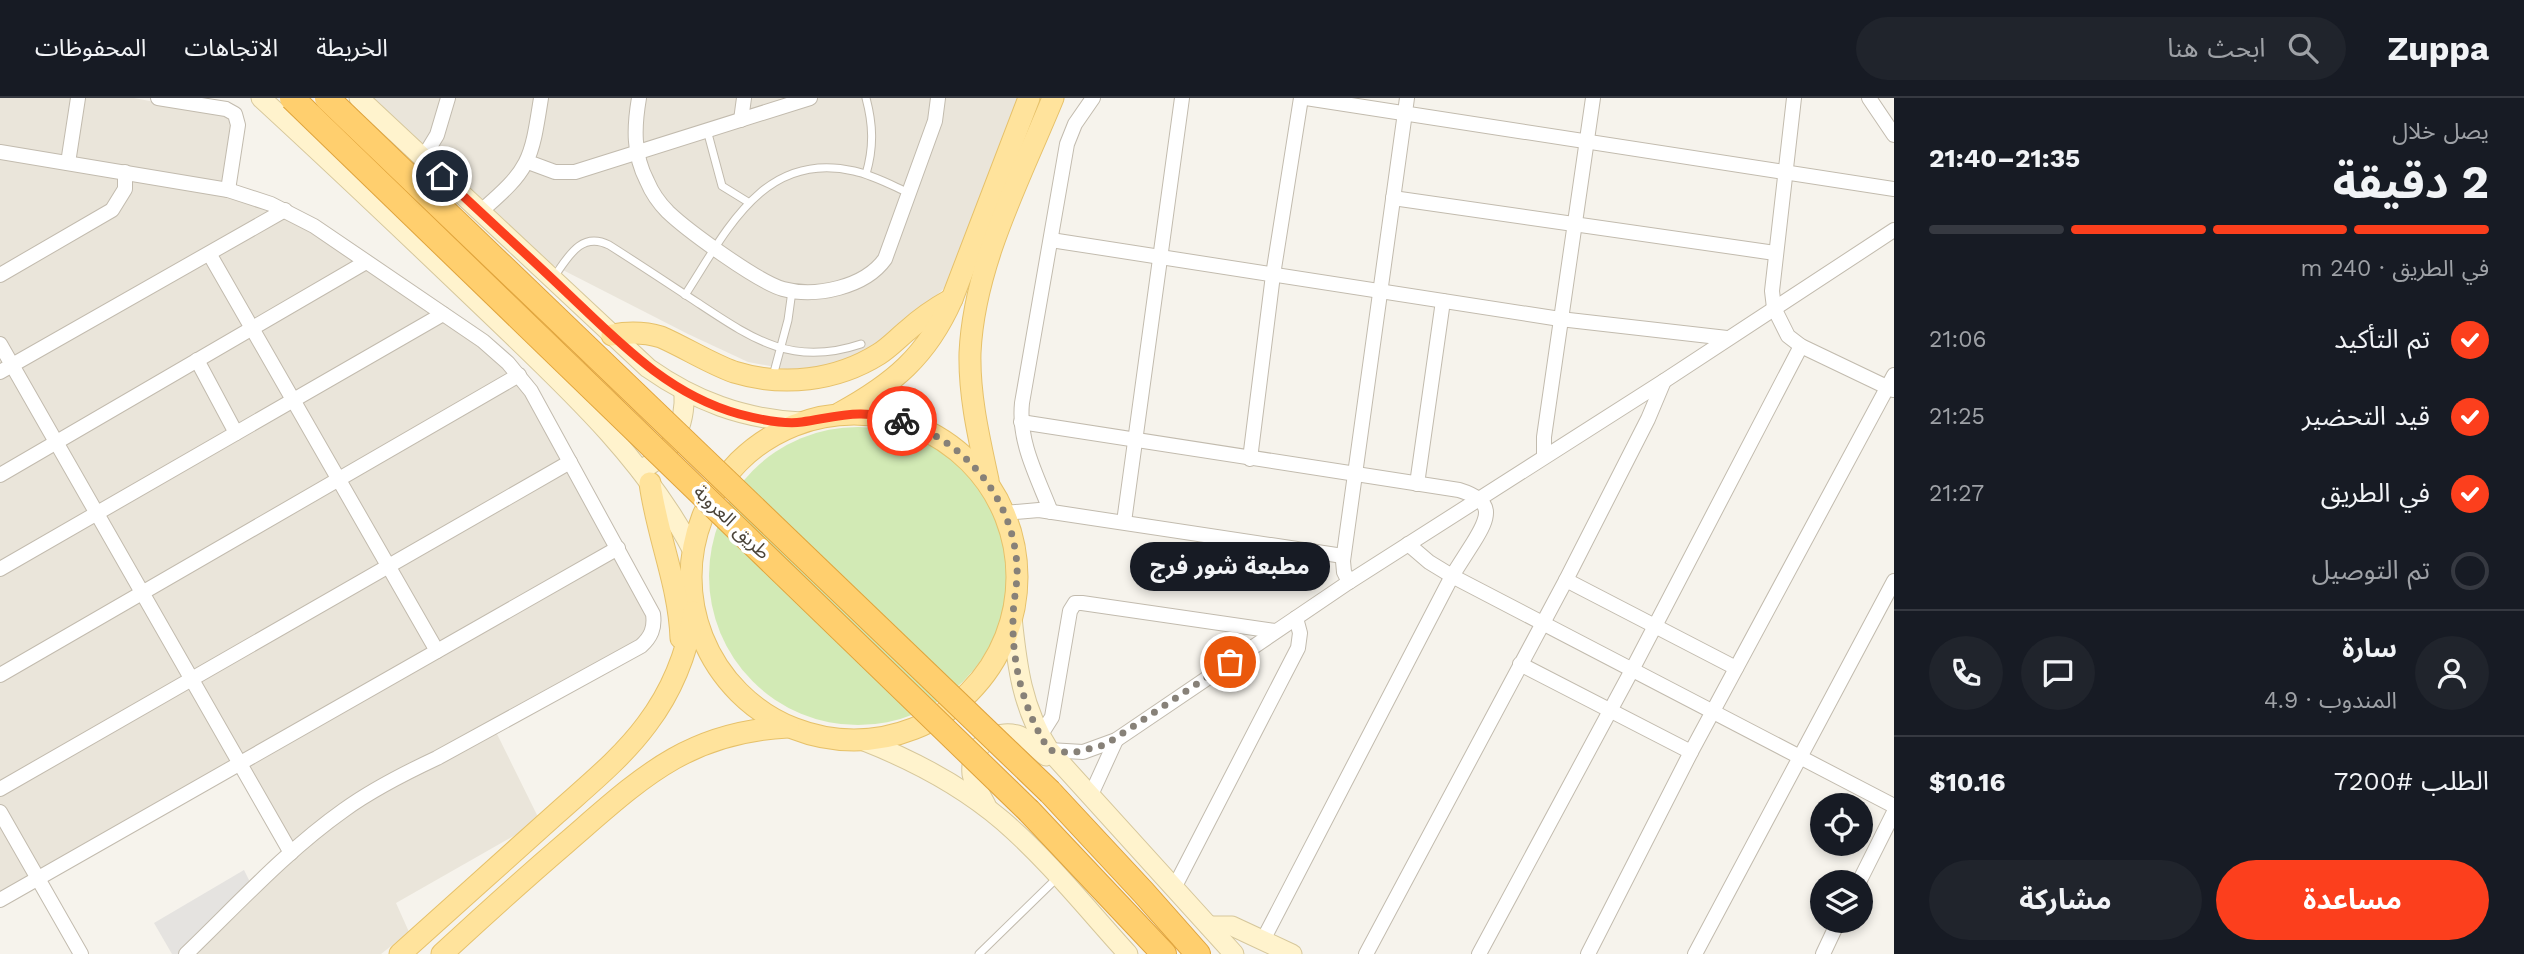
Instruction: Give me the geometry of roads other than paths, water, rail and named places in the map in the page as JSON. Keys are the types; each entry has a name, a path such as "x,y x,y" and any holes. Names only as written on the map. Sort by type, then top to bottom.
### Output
{"highway":[{"name":"طريق العروبة","path":"292,98 1029,811 1164,954"},
{"name":"طريق العروبة","path":"327,98 1049,792 1198,954"}],"main road":[{"name":"طريق العروبة","path":"261,98 556,378 645,477 673,516 693,551"},
{"path":"359,98 648,368 684,391 739,414 801,422"},
{"path":"839,414 877,392 904,371 927,345 952,299 1029,98"},
{"path":"990,486 972,398 970,355 975,312 992,249 1053,98"},
{"path":"612,335 637,332 649,334 673,342 733,371 772,380 820,377 851,368 880,353 921,319 952,299"},
{"path":"680,666 677,598 645,477 675,439 683,416 684,391"},
{"path":"839,414 877,415 924,429 964,456 990,486 1004,513 1015,547 1016,600 1013,617 990,668 958,703 919,728 883,739 825,739 788,727 755,707 727,680 706,647 694,610 691,590 693,551 704,514 723,480 750,451 782,430 801,422 839,414"},
{"path":"400,954 633,742 661,705 680,666 694,610"},
{"path":"1013,617 1021,687 1032,720 1049,750 1234,954"},
{"path":"442,954 652,770 684,752 717,739 752,730 788,727"},
{"path":"987,809 974,780 972,764 978,748 991,737 1000,734 1017,735 1049,750"},
{"path":"864,741 928,770 987,809 1020,836 1128,954"},
{"path":"1209,926 1232,926 1292,954"}],"street":[{"path":"68,163 78,98"},
{"path":"158,98 226,108 235,114 238,125 228,190"},
{"path":"423,158 437,135 449,98"},
{"path":"481,212 513,184 528,162 534,145 541,98"},
{"path":"639,98 635,130 637,153 645,179 660,202 680,222 762,280 792,291 811,292 851,284 874,272 889,251 935,121 938,98"},
{"path":"741,120 744,98"},
{"path":"528,162 546,170 566,173 585,170 810,98"},
{"path":"1051,512 1027,451 1021,422 1022,403 1067,144 1075,124 1093,98"},
{"path":"1124,523 1182,98"},
{"path":"1250,458 1273,275 1303,98 1894,189"},
{"path":"1349,582 1344,572 1343,556 1408,98"},
{"path":"1545,455 1544,437 1593,98"},
{"path":"1588,954 1691,752 1892,385 1801,346 1788,336 1774,308 1772,291 1775,253 1794,98"},
{"path":"1869,98 1894,135"},
{"path":"0,152 228,190 285,210 314,226 443,314 496,352 531,391 653,614 653,628 646,641 375,790 336,816 291,853 186,954"},
{"path":"0,275 112,210 125,189 125,172"},
{"path":"1393,198 1775,253"},
{"path":"6,369 285,210"},
{"path":"1275,631 1075,603 1070,611 1049,750 1083,752 1116,740 1349,582 1894,230"},
{"path":"1051,240 1560,320 1727,338"},
{"path":"210,255 437,651"},
{"path":"0,475 366,262"},
{"path":"1417,484 1443,301"},
{"path":"0,569 443,314"},
{"path":"0,344 6,369 56,442 291,853"},
{"path":"1479,954 1632,670 1801,346"},
{"path":"197,360 236,433"},
{"path":"0,675 519,375"},
{"path":"1366,954 1566,580 1648,419 1664,381"},
{"path":"1021,422 1355,476 1459,490 1479,499 1485,507 1487,517 1452,576 1263,940"},
{"path":"0,789 570,462"},
{"path":"1004,513 1027,510 1051,512 1343,556"},
{"path":"1408,544 1429,562 1452,576 1894,806"},
{"path":"0,900 618,548"},
{"path":"1566,580 1736,668"},
{"path":"1695,954 1894,581"},
{"path":"1174,888 1298,648 1300,633 1296,618"},
{"path":"1520,664 1691,752"},
{"path":"1090,797 1116,740"},
{"path":"0,812 81,954"},
{"path":"1865,870 1894,812"},
{"path":"1823,954 1833,933"}],"lane":[{"path":"866,98 872,137 866,174"},
{"path":"707,130 722,186 748,202"},
{"path":"685,295 748,202 775,181 797,172 831,168 866,174 910,193"},
{"path":"552,279 574,249 584,242 597,240 609,245 755,340 781,349 821,353 861,344"},
{"path":"772,380 792,291"},
{"path":"979,954 1058,877"}],"place":[{"name":"مطبعة شور فرج","path":"1230,662"}]}
